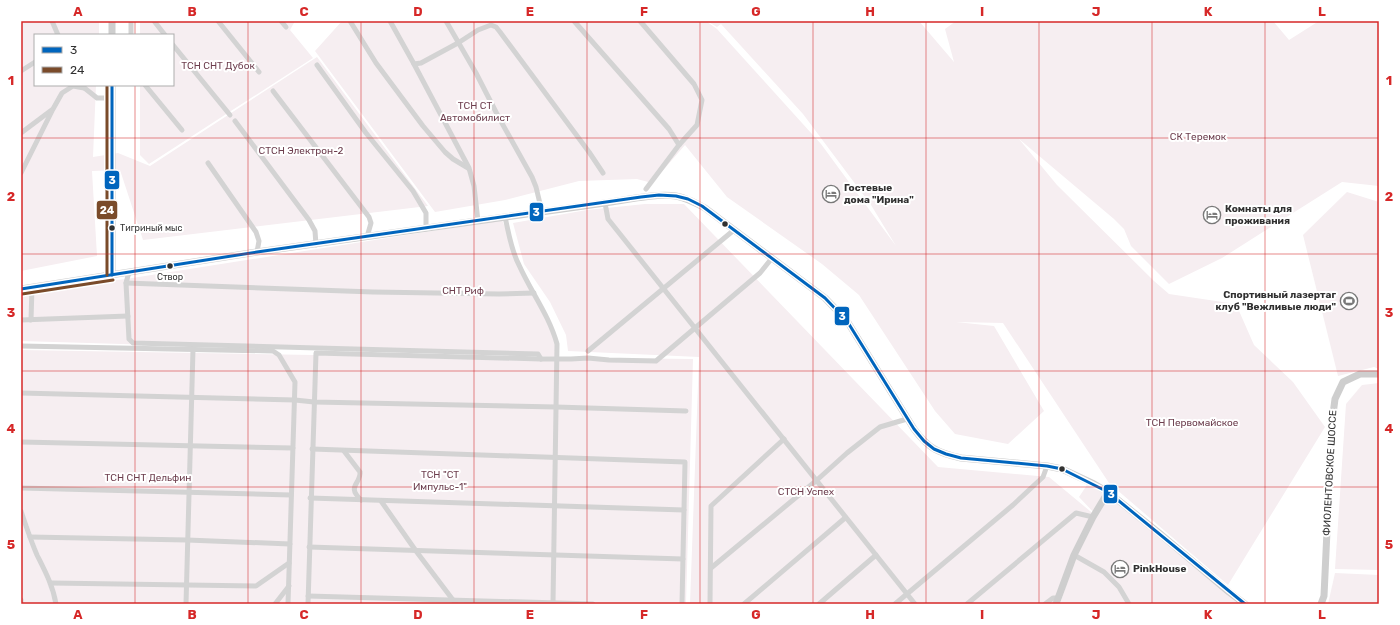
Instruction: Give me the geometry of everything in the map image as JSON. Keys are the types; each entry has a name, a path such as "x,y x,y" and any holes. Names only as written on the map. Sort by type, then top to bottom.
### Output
{"main road":[{"path":"112,21 112,34"},
{"path":"112,86 112,275"},
{"path":"21,289 257,252 316,245 605,203 660,196 676,196 695,202 825,298 847,321 907,419 923,442 935,450 961,458 1047,466 1062,469 1077,476 1108,492 1245,604"},
{"name":"ФИОЛЕНТОВСКОЕ ШОССЕ","path":"1321,604 1324,596 1332,422 1335,399 1343,382 1360,374 1379,374"},
{"path":"1057,601 1074,555 1093,517 1108,492"}],"street":[{"path":"52,21 58,34"},
{"path":"131,21 131,34"},
{"path":"154,21 164,34"},
{"path":"218,21 259,72"},
{"path":"281,21 286,27"},
{"path":"350,21 376,62 423,126 445,152 453,159 469,168"},
{"path":"390,21 469,168 474,186 478,221"},
{"path":"446,21 532,177 542,212"},
{"path":"574,21 658,117 679,145"},
{"path":"640,21 694,84 702,100 697,124 646,188"},
{"path":"414,64 421,63 458,43 478,30 491,25 496,27 603,173"},
{"path":"174,46 230,115"},
{"path":"21,71 34,63"},
{"path":"317,65 366,133 413,191 426,213 426,229"},
{"path":"21,173 62,93 73,86 83,87 96,98 112,98"},
{"path":"146,86 182,130"},
{"path":"273,91 369,217 371,223 368,237"},
{"path":"21,133 53,109"},
{"path":"235,121 309,220 315,231 316,245"},
{"path":"208,163 256,232 259,241 257,252"},
{"path":"605,203 608,219 696,327 817,480 845,518 915,604"},
{"path":"505,218 512,249 519,266 554,333 557,344 558,359 553,603"},
{"path":"588,351 734,230"},
{"path":"308,604 310,498 316,353 542,359 588,358 656,361 760,273 772,258"},
{"path":"130,272 126,283 129,339 133,343 538,354 542,359"},
{"path":"126,283 374,292 499,294 534,293"},
{"path":"31,320 32,287"},
{"path":"21,320 128,316"},
{"path":"21,346 273,351 279,355 295,382 288,604"},
{"path":"186,604 193,349"},
{"path":"21,393 686,411"},
{"path":"711,568 817,480 847,452 880,427 907,419"},
{"path":"710,604 711,506 784,440"},
{"path":"21,442 293,448"},
{"path":"312,449 686,462 682,604"},
{"path":"344,451 360,472 360,476 354,485 354,491 356,496 361,500"},
{"path":"895,604 1013,505 1043,477 1047,466"},
{"path":"21,488 291,495"},
{"path":"310,498 684,510"},
{"path":"381,501 416,551 455,602"},
{"path":"21,511 36,554 51,582 56,604"},
{"path":"967,604 1076,513 1093,517"},
{"path":"744,604 845,518"},
{"path":"30,537 187,540 290,544"},
{"path":"309,547 683,559"},
{"path":"819,604 876,555"},
{"path":"1074,555 1104,572 1119,587 1129,604"},
{"path":"51,582 256,586 289,563"},
{"path":"275,604 288,586"},
{"path":"308,596 455,602 593,604"},
{"path":"1046,604 1053,598 1057,601"}],"green space":[{"name":"СТСН Электрон-2","path":"21,21 99,21 99,34 34,34 34,86 96,86 93,157 118,153 150,166 317,57 428,206 143,240 120,170 92,171 97,256 21,271"},
{"name":"ТСН СНТ Дубок","path":"140,21 295,21 290,30 313,58 149,164 140,155 140,86 174,86 174,34 140,34"},
{"path":"342,21 706,21 717,29 821,144 896,246 871,205 803,114 721,24 717,27 707,21 919,21 954,62 945,29 956,21 1273,21 1289,40 1319,21 1379,21 1379,186 1342,182 1222,258 1169,284 1131,246 1124,229 1114,219 1019,139 1057,185 1169,294 1236,304 1254,345 1293,382 1325,427 1228,585 1109,483 1003,323 956,322 994,326 1044,411 1008,444 955,434 935,411 859,295 822,264 727,197 685,145 652,183 637,179 579,181 505,200 435,212 315,51"},
{"name":"Спортивный лазертаг клуб \"Вежливые люди\"","path":"1347,192 1379,202 1379,369 1374,367 1338,376 1303,235"},
{"name":"СТСН Успех","path":"645,204 684,204 938,467 1049,477 1096,516 1079,497 1087,485 1103,491 1242,604 1060,604 1072,568 1059,604 690,604 699,357 568,351 566,335 550,302 524,264 513,223 587,210"},
{"name":"СНТ Риф","path":"502,220 528,282 557,341 557,357 21,341 21,291 126,279"},
{"path":"21,350 693,359 686,604 54,604 55,599 21,505"},
{"path":"1379,383 1379,570 1335,569 1346,404 1362,385"},
{"path":"21,518 48,584 53,599 53,604 21,604 23,596 21,591"},
{"path":"1335,573 1379,575 1379,604 1328,604"}],"transit line":[{"name":"24","path":"107,86 107,275"},
{"name":"3","path":"112,86 112,275"},
{"name":"3","path":"21,289 257,252 641,197 659,195 676,196 688,199 702,206 825,298 847,321 914,429 924,441 934,449 961,458 1047,466 1062,469 1108,492 1245,604"},
{"name":"24","path":"22,294 113,280"}],"place":[{"name":"Гостевые дома \"Ирина\"","path":"831,194"},
{"name":"Комнаты для проживания","path":"1212,215"},
{"name":"Тигриный мыс","path":"112,228"},
{"name":"Створ","path":"170,266"},
{"name":"Спортивный лазертаг клуб \"Вежливые люди\"","path":"1349,301"},
{"name":"PinkHouse","path":"1120,569"}],"park label":[{"name":"ТСН СТ Автомобилист","path":"475,112"},
{"name":"СК Теремок","path":"1198,137"},
{"name":"ТСН Первомайское","path":"1192,423"},
{"name":"ТСН СНТ Дельфин","path":"148,478"},
{"name":"ТСН \"СТ Импульс-1\"","path":"440,480"}]}
